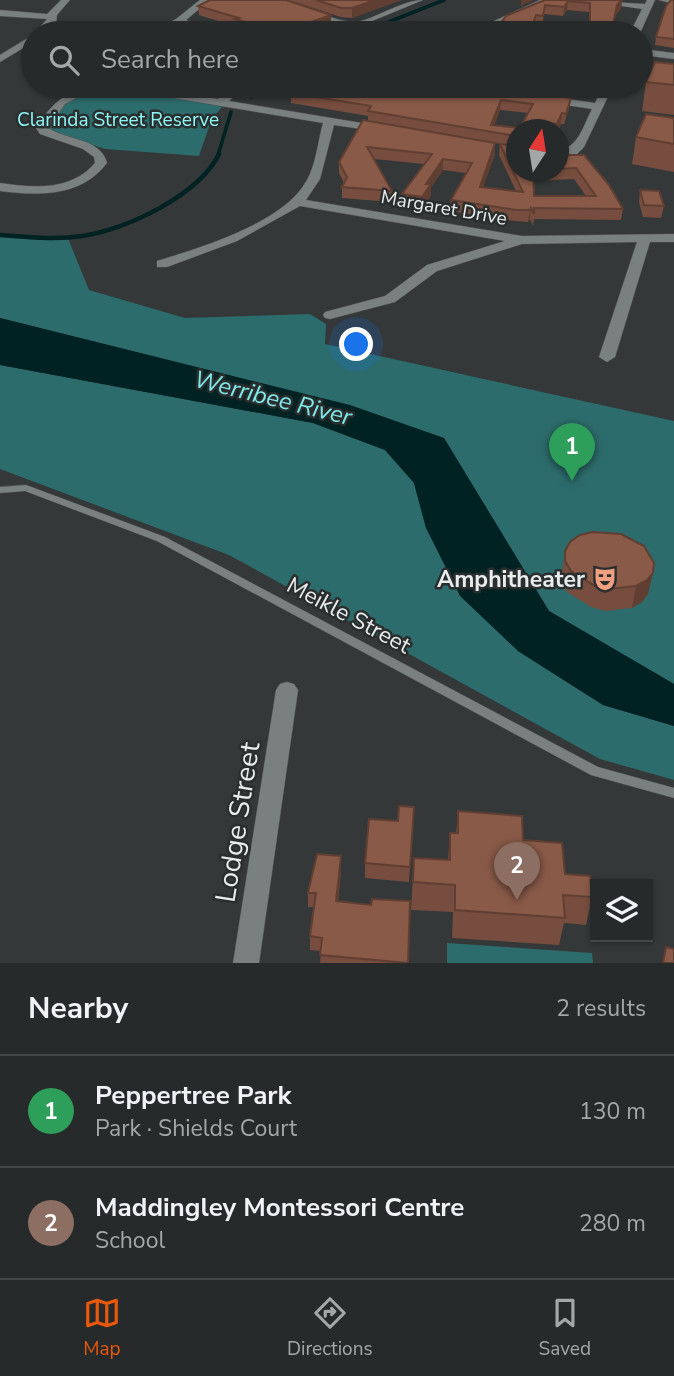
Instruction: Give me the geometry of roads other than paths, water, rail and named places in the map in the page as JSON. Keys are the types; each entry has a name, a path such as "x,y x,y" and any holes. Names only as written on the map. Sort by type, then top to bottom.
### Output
{"street":[{"path":"51,21 51,17 66,0"},
{"path":"179,21 206,0"},
{"path":"271,0 339,21"},
{"path":"367,21 419,0"},
{"path":"500,21 542,2 555,0"},
{"path":"583,0 649,3 641,21"},
{"path":"663,0 674,1"},
{"path":"0,12 51,17"},
{"path":"0,59 21,46"},
{"path":"653,53 674,56"},
{"path":"0,187 22,190 61,188 89,176 101,163 100,155 87,147 44,132 42,128 53,109 66,98"},
{"path":"192,98 398,132"},
{"path":"221,102 226,98"},
{"path":"540,98 596,106"},
{"path":"569,153 580,145 601,98"},
{"path":"162,264 221,246 267,223 298,202 314,179 330,119"},
{"name":"Margaret Drive","path":"298,202 522,240 674,238"},
{"path":"607,357 645,237"},
{"path":"330,315 390,299 432,268 451,260 522,240"},
{"name":"Lodge Street","path":"246,963 287,690"}],"lane":[{"name":"Meikle Street","path":"0,489 26,488 161,539 595,771 674,793"}],"water":[{"name":"Werribee River","path":"0,318 350,405 444,438 549,611 674,684 674,726 603,705 518,651 460,596 426,528 414,483 385,450 313,423 0,365"}],"waterway":[{"path":"391,21 444,0"},
{"path":"218,155 231,112"},
{"path":"0,235 72,237 119,226 160,208 178,196 209,169 219,154"}],"place":[{"name":"Peppertree Park","path":"572,481"},
{"name":"Amphitheater","path":"605,579"},
{"name":"Maddingley Montessori Centre","path":"517,900"}],"park label":[{"name":"Clarinda Street Reserve","path":"118,119"}]}
